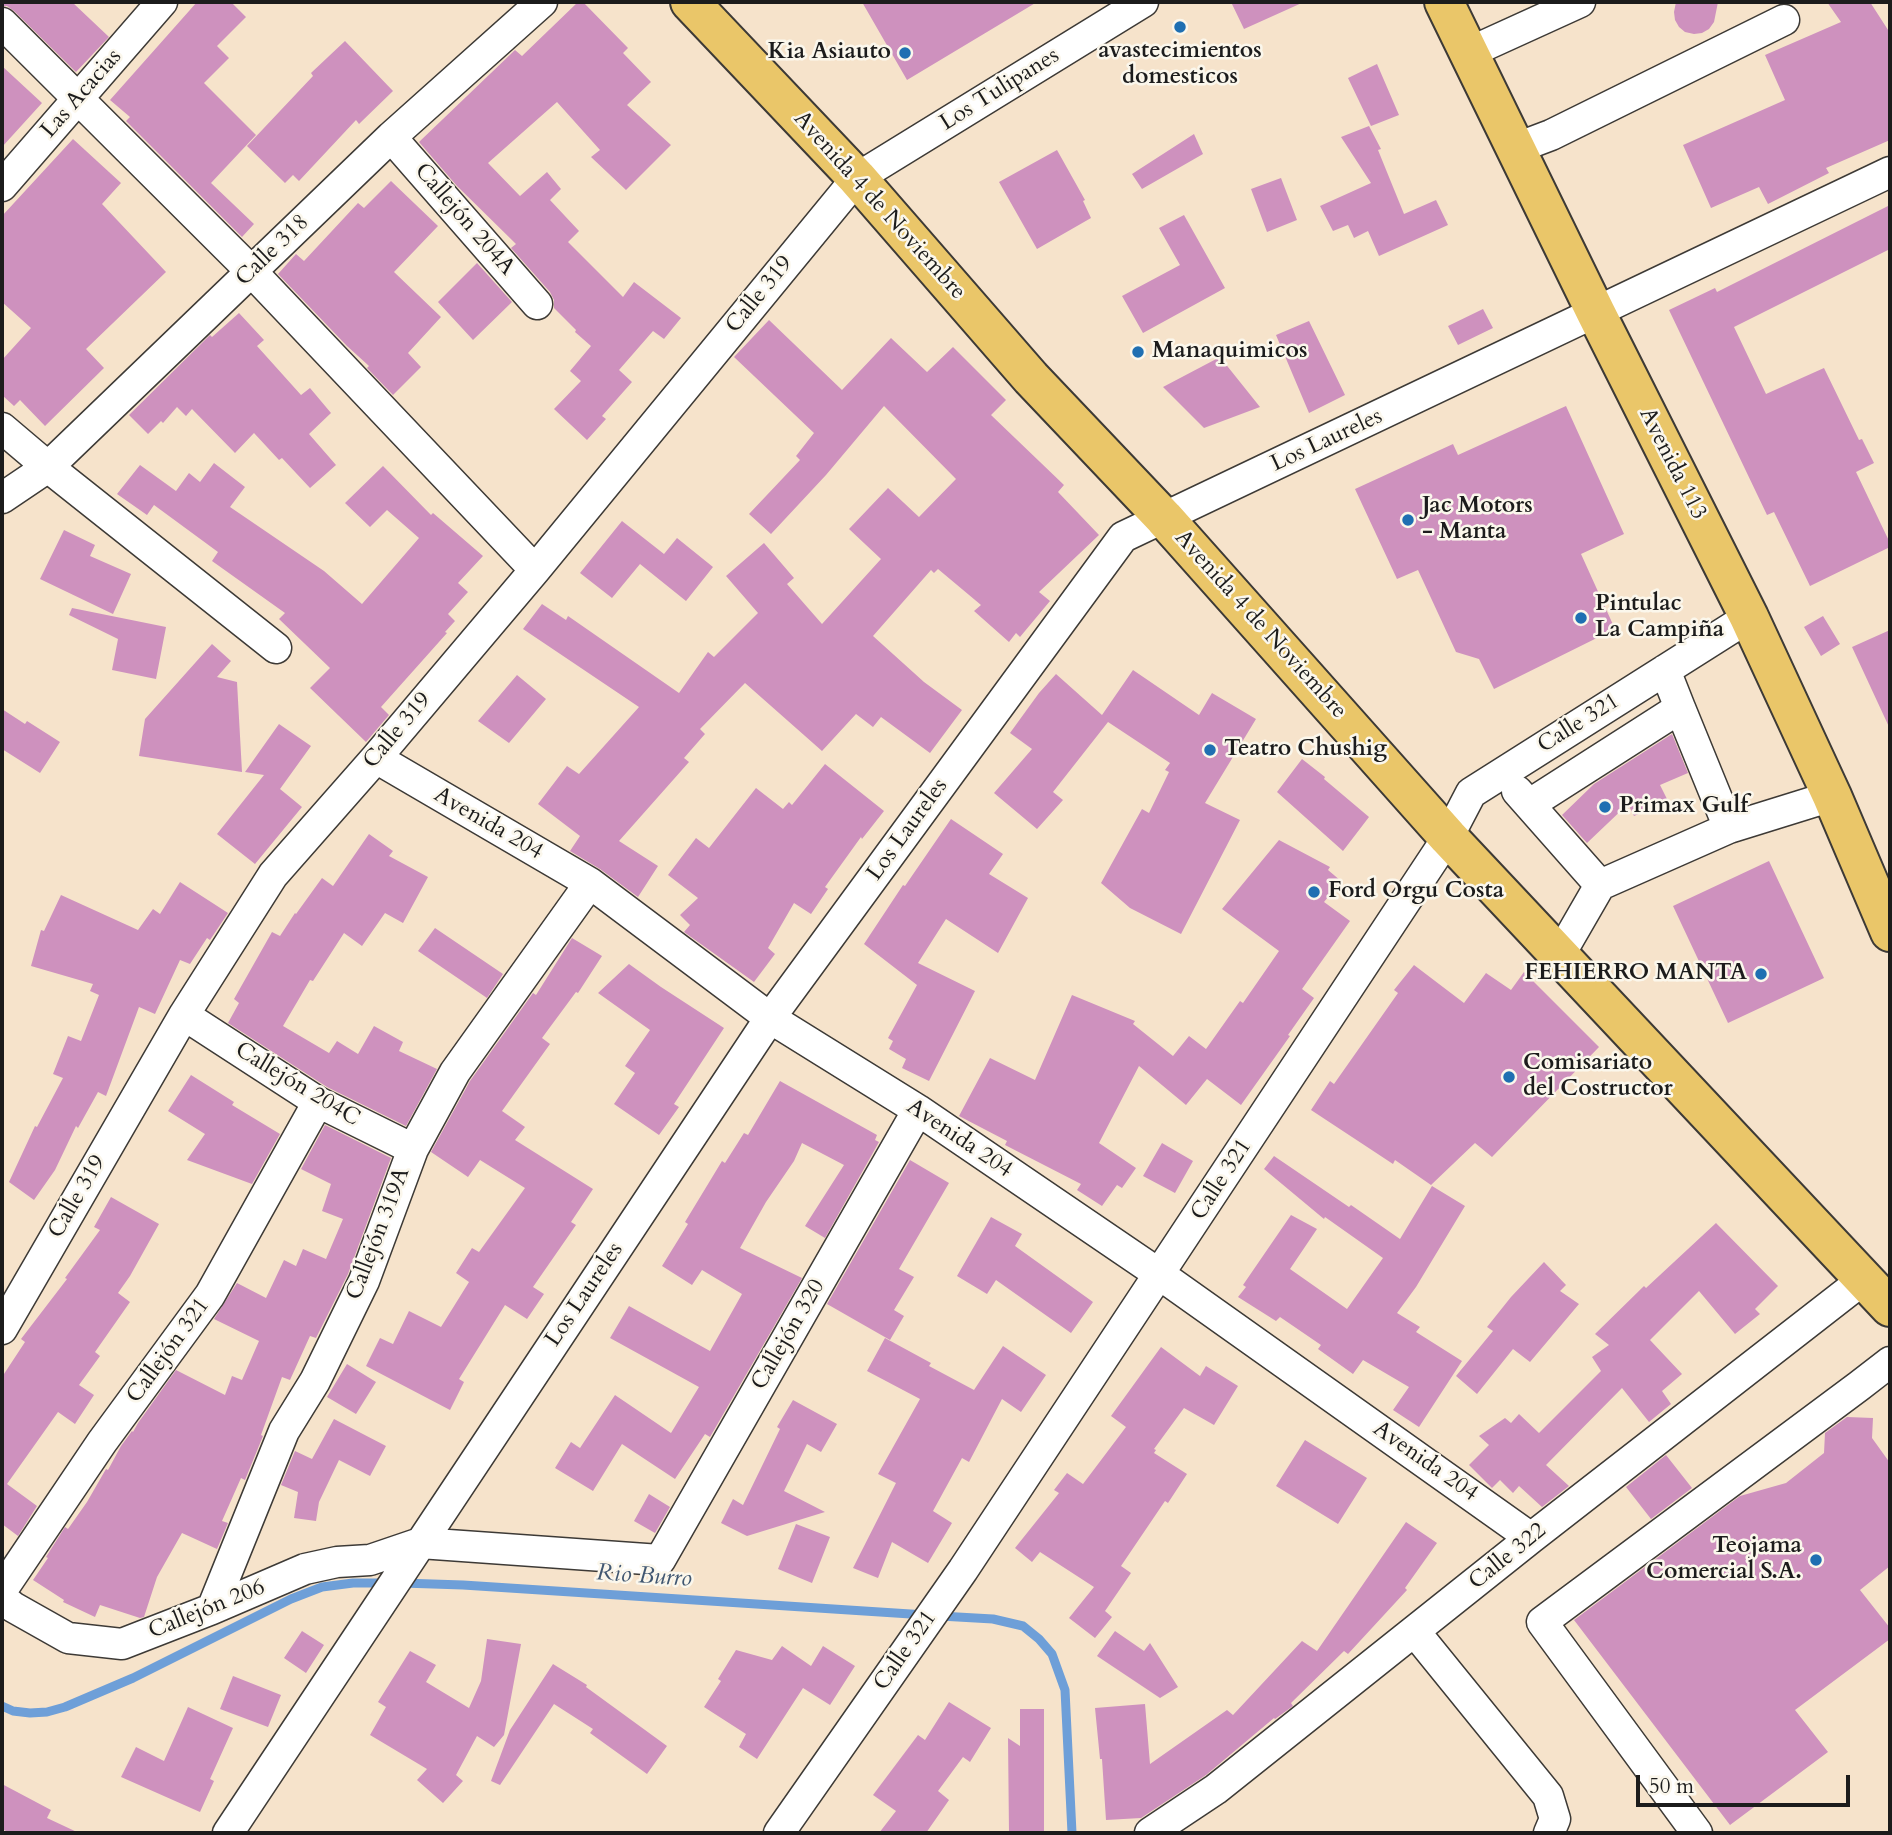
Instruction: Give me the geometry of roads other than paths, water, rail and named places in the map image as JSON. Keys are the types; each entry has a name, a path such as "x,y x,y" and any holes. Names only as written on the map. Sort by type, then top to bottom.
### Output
{"main road":[{"name":"Avenida 4 de Noviembre","path":"690,2 857,178 1031,378 1164,518 1448,837 1559,956 1877,1285 1890,1307"},
{"name":"Avenida 113","path":"1444,2 1514,149 1749,617 1889,925"}],"street":[{"name":"Las Acacias","path":"2,186 162,2"},
{"name":"Calle 318","path":"2,498 48,467 391,137 542,2"},
{"name":"Los Tulipanes","path":"857,178 1143,2"},
{"path":"1468,53 1580,2"},
{"path":"1514,149 1551,135 1784,20"},
{"path":"2,23 252,272 535,570"},
{"name":"Callejón 204A","path":"391,137 537,304"},
{"name":"Los Laureles","path":"228,1833 770,1017 1123,537 1890,172"},
{"name":"Calle 319","path":"2,1329 184,1015 273,875 535,570 857,178"},
{"path":"2,428 276,648"},
{"name":"Calle 321","path":"779,1833 963,1570 1448,837 1471,793 1749,617"},
{"path":"1665,670 1729,828"},
{"path":"1530,804 1680,708"},
{"name":"Avenida 204","path":"376,758 590,883 770,1017 918,1110 1159,1274 1531,1538"},
{"path":"1501,774 1600,886"},
{"path":"1559,956 1600,886 1729,828 1832,796"},
{"name":"Callejón 319A","path":"212,1609 284,1431 315,1381 364,1281 413,1149 454,1072 590,883"},
{"name":"Callejón 204C","path":"184,1015 318,1102 413,1149"},
{"name":"Callejón 321","path":"2,1590 102,1443 210,1295 318,1102"},
{"name":"Callejón 320","path":"413,1554 660,1560 918,1110"},
{"name":"Calle 322","path":"1150,1833 1216,1789 1531,1538 1877,1285"},
{"path":"1697,1833 1542,1622 1890,1362"},
{"name":"Callejón 206","path":"2,1598 68,1638 122,1644 305,1569 337,1562 413,1554"},
{"path":"1415,1632 1548,1796 1555,1819 1549,1833"}],"waterway":[{"name":"Rio Burro","path":"2,1706 13,1711 30,1713 65,1707 133,1678 291,1599 322,1587 353,1583 388,1583"},
{"name":"Rio Burro","path":"402,1583 926,1615"},
{"name":"Rio Burro","path":"940,1616 993,1619 1023,1626 1052,1654 1065,1690 1072,1833"}],"place":[{"name":"avastecimientos domesticos","path":"1180,27"},
{"name":"Kia Asiauto","path":"905,53"},
{"name":"Manaquimicos","path":"1138,352"},
{"name":"Jac Motors - Manta","path":"1408,520"},
{"name":"Pintulac La Campiña","path":"1581,618"},
{"name":"Teatro Chushig","path":"1210,750"},
{"name":"Primax Gulf","path":"1605,807"},
{"name":"Ford Orgu Costa","path":"1314,892"},
{"name":"FEHIERRO MANTA","path":"1761,974"},
{"name":"Comisariato del Costructor","path":"1509,1077"},
{"name":"Teojama Comercial S.A.","path":"1816,1560"}]}
